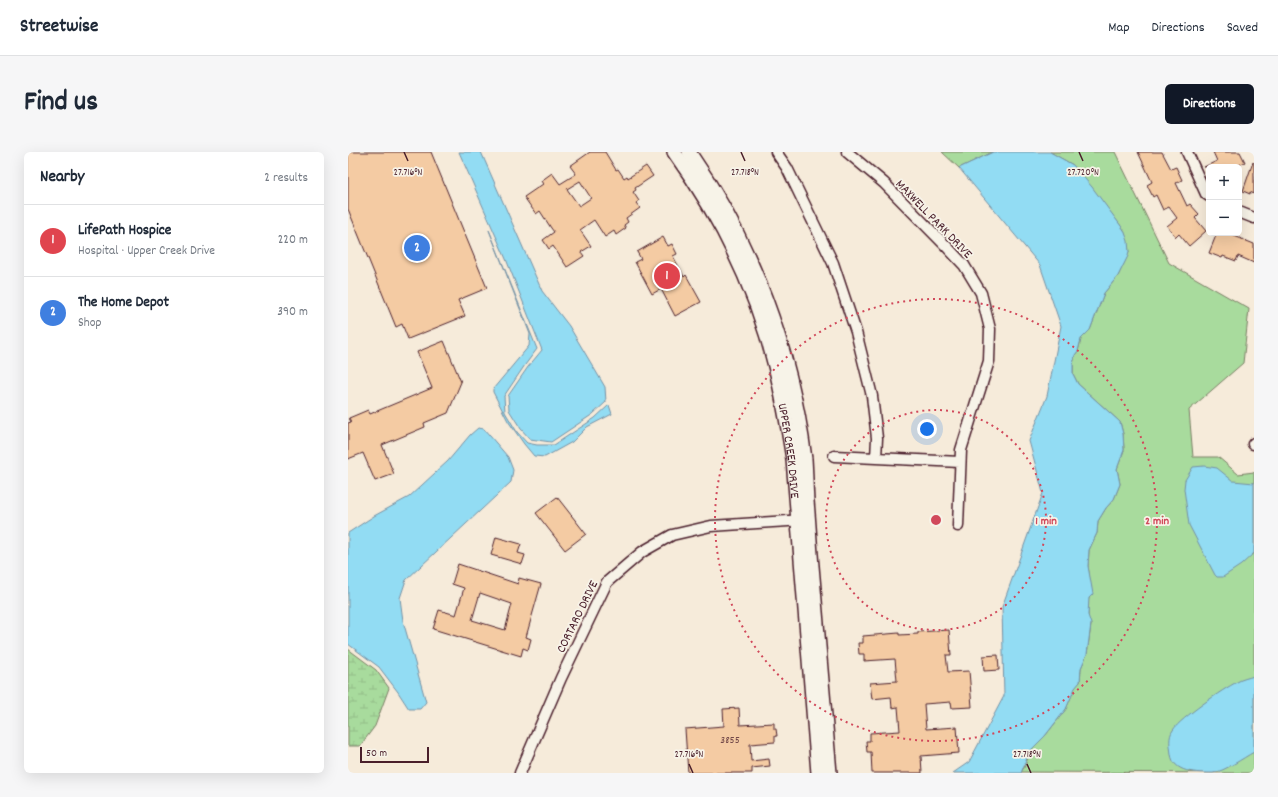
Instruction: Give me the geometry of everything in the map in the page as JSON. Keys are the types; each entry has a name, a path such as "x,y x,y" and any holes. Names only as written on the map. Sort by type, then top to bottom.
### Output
{"street":[{"name":"UPPER CREEK DRIVE","path":"674,152 701,192 719,224 740,267 761,317 775,365 785,408 804,520 830,773"},
{"name":"UPPER CREEK DRIVE","path":"689,152 711,185 730,218 756,276 773,319 796,404 805,460 804,520 818,773"},
{"path":"776,152 787,168 833,263 856,332 872,396 878,438 876,458"},
{"name":"MAXWELL PARK DRIVE","path":"847,152 884,183 948,248 964,265 981,293 990,329 989,361 961,450 958,526"},
{"path":"1187,152 1206,194"},
{"path":"1242,213 1254,218"},
{"path":"834,456 960,462"},
{"name":"CORTARO DRIVE","path":"520,773 561,678 607,582 642,552 672,535 711,526 804,520"}],"green space":[{"path":"942,152 993,152 959,168"},
{"path":"1050,152 1115,152 1169,263 1249,309 1243,363 1189,410 1193,457 1218,457 1238,474 1254,472 1254,773 1021,772 1025,766 1030,751 1045,736 1066,709 1075,687 1080,682 1081,668 1087,654 1091,625 1088,619 1088,602 1092,594 1088,566 1089,550 1097,533 1098,521 1114,499 1120,484 1117,469 1124,450 1123,434 1120,422 1078,384 1073,374 1073,364 1081,339 1090,330 1104,293 1118,276 1129,252 1124,230 1073,165"},
{"path":"348,649 376,670 389,688 375,726 360,746 348,746"}],"water":[{"path":"459,152 481,152 542,291 569,326 605,387 606,402 593,414 551,442 530,439 521,429 509,410 508,396 542,350 506,259"},
{"path":"993,152 1050,152 1073,165 1092,187 1124,230 1128,241 1128,256 1118,276 1104,293 1090,330 1081,339 1078,351 1075,355 1073,374 1078,384 1120,422 1123,434 1124,450 1117,469 1120,484 1114,499 1098,521 1097,533 1089,550 1088,566 1093,594 1089,598 1088,615 1091,624 1087,654 1081,668 1080,682 1075,688 1066,709 1045,736 1030,751 1021,773 953,773 969,762 1004,696 1002,607 1043,493 1029,441 1047,396 1061,326 1040,265 959,168"},
{"path":"489,230 537,349 504,396 505,412 517,432 527,443 537,445 554,445 595,418 609,405 612,414 587,427 572,442 545,457 534,456 524,444 508,421 493,392 493,389 529,346 530,334"},
{"path":"478,428 484,429 508,457 513,470 511,482 406,580 400,598 403,621 426,702 420,709 409,709 379,667 348,644 348,533 374,516 409,497 448,461 470,435"},
{"path":"1204,466 1217,468 1233,481 1254,483 1254,553 1241,565 1223,577 1217,577 1215,575 1189,525 1184,489 1185,480 1193,467"},
{"path":"1254,676 1254,752 1228,767 1213,773 1187,771 1176,765 1171,754 1170,736 1177,725 1193,711 1222,691 1239,681"}],"building":[{"path":"348,152 431,152 487,288 458,300 465,316 408,339 402,324 396,327 348,209"},
{"path":"590,152 605,152 616,170 618,169 624,178 627,176 628,178 646,166 653,176 635,188 636,190 633,192 639,201 636,203 640,208 626,218 628,222 624,225 626,228 616,235 614,231 605,237 594,220 580,230 591,246 581,252 584,256 567,267 553,246 549,249 543,240 554,232 540,211 536,214 524,197 543,184 541,181 552,173 560,184 576,174 570,166","holes":["580,181 591,198 579,206 567,189"]},
{"path":"1138,152 1162,152 1171,169 1176,167 1182,180 1176,183 1187,206 1190,204 1199,214 1195,218 1206,231 1189,246 1179,234 1176,237 1167,226 1177,218 1169,207 1163,210 1156,195 1153,197 1147,185 1152,182"},
{"path":"1213,152 1240,152 1245,162 1241,164 1210,164 1217,161"},
{"path":"1253,162 1254,194 1250,192 1250,194 1243,191"},
{"path":"1216,236 1234,236 1254,244 1254,263 1238,256 1236,261 1209,253"},
{"path":"663,237 668,246 672,244 677,254 673,256 684,277 686,275 701,302 675,316 661,289 652,294 635,262 641,259 637,252"},
{"path":"444,341 461,382 448,413 424,423 425,427 382,445 394,474 375,481 363,453 348,459 348,423 351,422 349,418 368,410 370,414 432,388 417,352"},
{"path":"557,497 586,534 565,550 536,513"},
{"path":"496,537 521,544 518,553 525,555 522,564 491,555"},
{"path":"458,564 518,584 519,578 541,584 526,637 531,639 528,650 523,648 521,656 433,629 439,610 456,615 464,588 452,584","holes":["480,593 512,604 505,630 472,620"]},
{"path":"949,630 951,655 946,655 948,672 969,671 972,707 952,708 951,702 924,704 926,729 957,727 959,753 921,756 922,773 872,773 871,752 867,752 866,741 870,741 870,733 900,731 898,707 892,708 891,697 872,699 870,683 897,681 895,659 864,661 864,654 859,654 858,643 863,643 863,636 899,633 899,635 918,634 918,632"},
{"path":"998,655 999,670 984,671 983,656"},
{"path":"739,708 740,725 774,723 774,729 776,729 777,736 775,736 775,742 750,744 751,761 769,759 770,766 752,768 752,773 688,773 685,729 724,726 723,709"}],"place":[{"name":"The Home Depot","path":"417,248"},
{"name":"LifePath Hospice","path":"667,276"}]}
